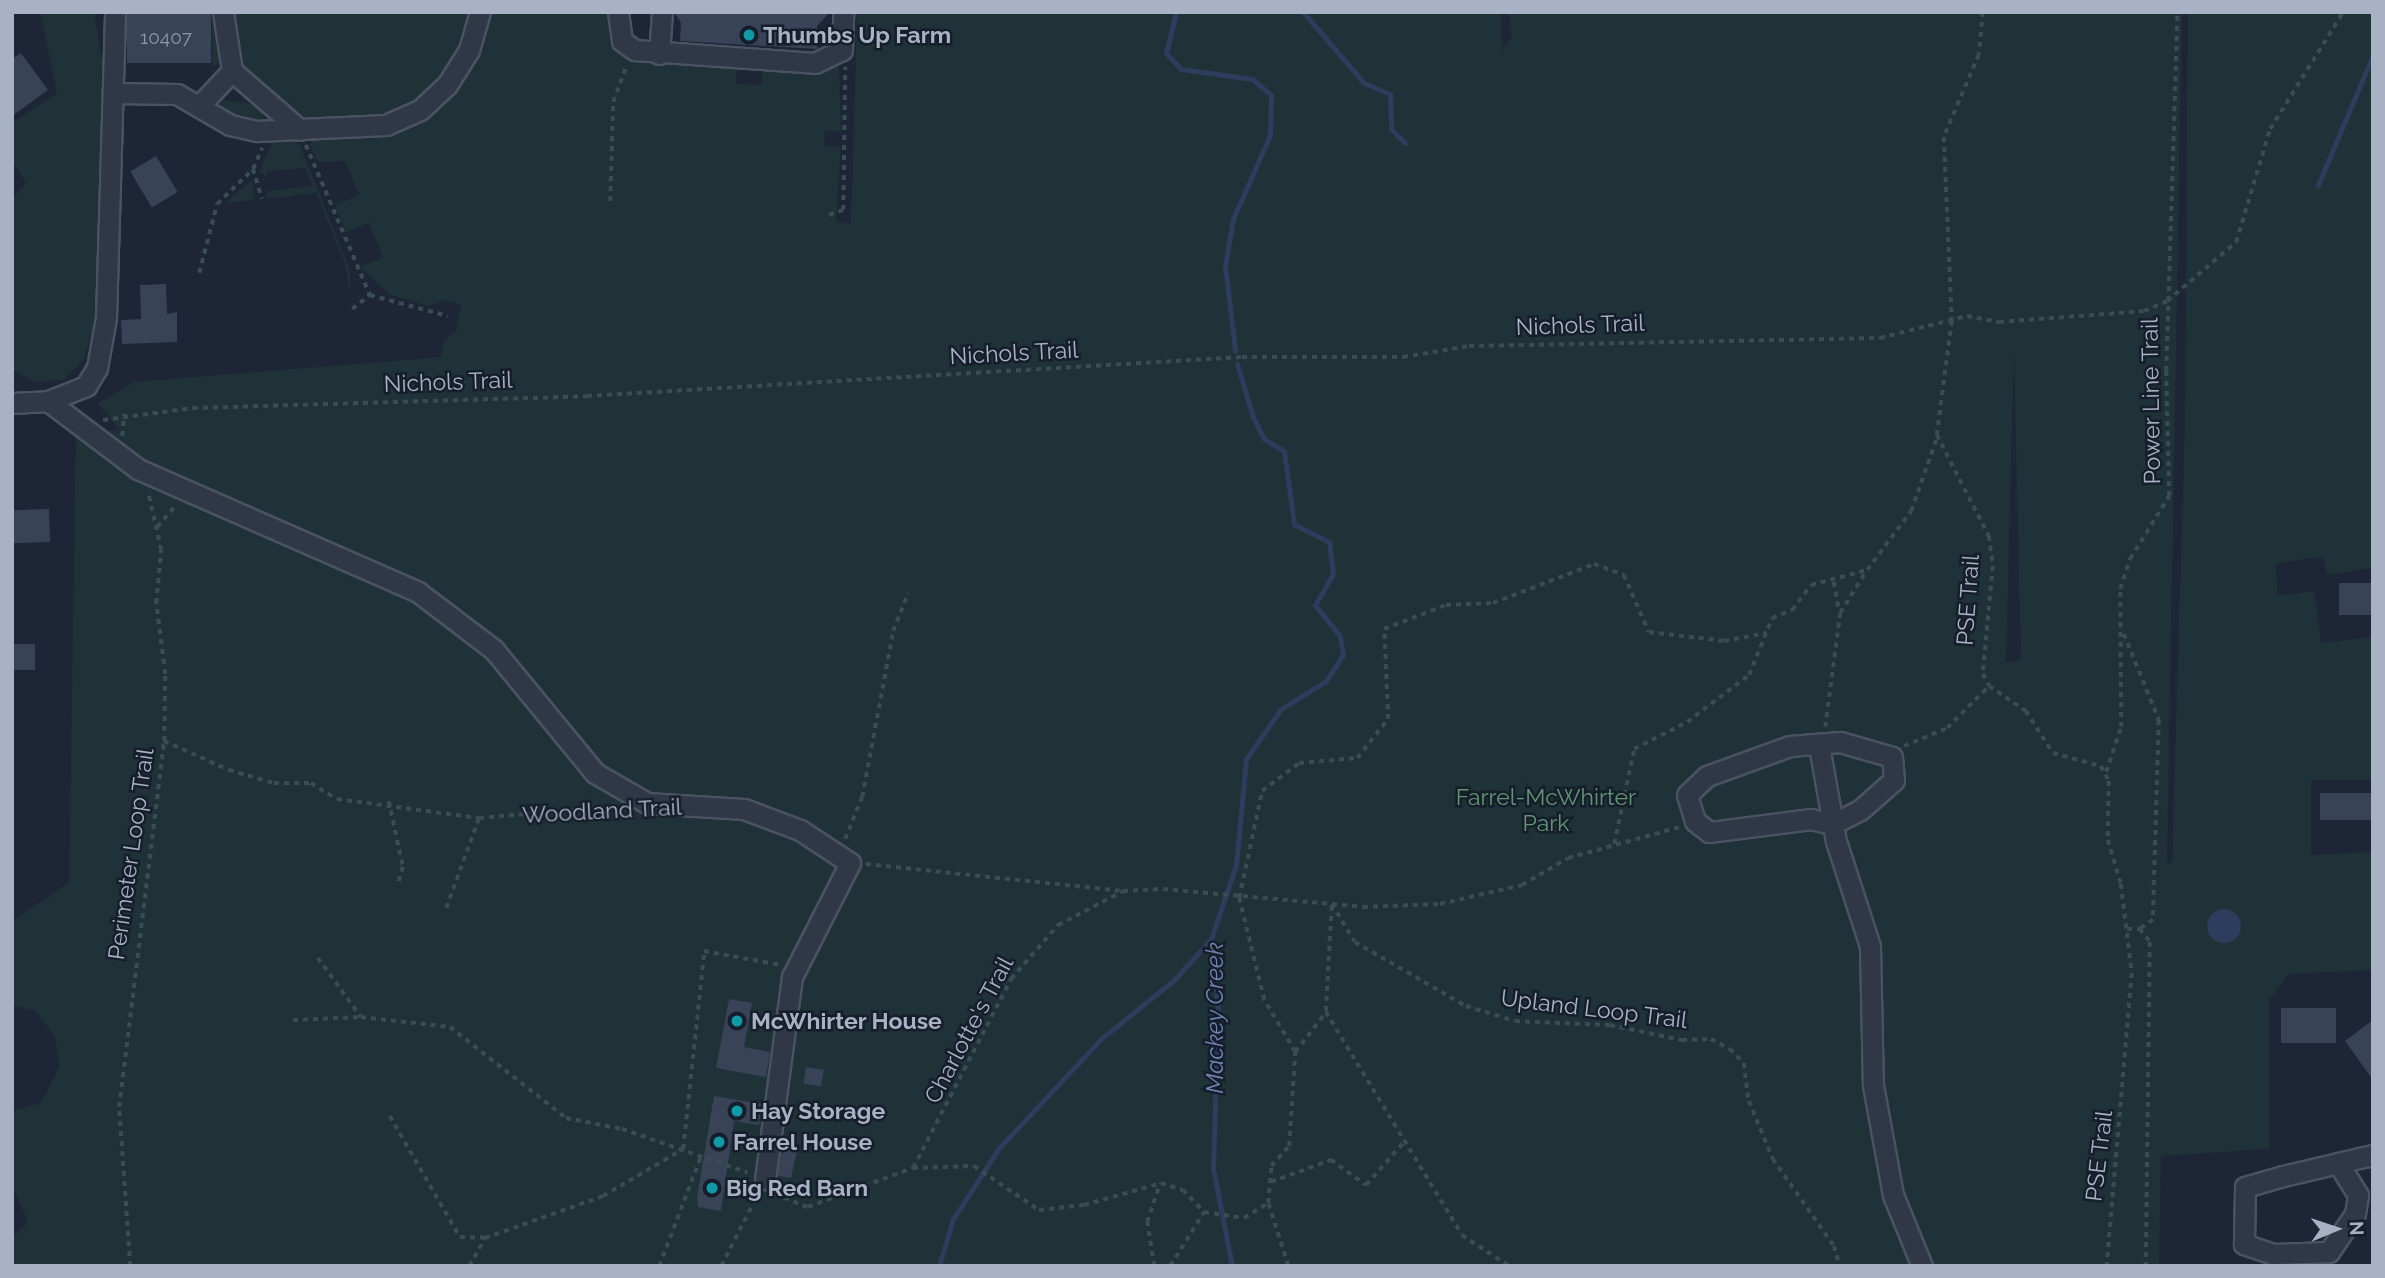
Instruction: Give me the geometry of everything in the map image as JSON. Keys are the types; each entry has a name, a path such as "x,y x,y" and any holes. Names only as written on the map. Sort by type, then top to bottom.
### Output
{"street":[{"path":"12,402 48,401 86,386 97,368 106,318 115,12"},
{"path":"223,12 232,71 300,130"},
{"path":"114,93 177,94 230,125 267,131 386,125 420,110 447,85 469,50 480,12"},
{"path":"618,12 622,41 635,50 659,54 815,62 842,50 844,12"},
{"path":"659,54 662,12"},
{"path":"199,106 232,71"},
{"path":"48,401 78,429 138,469 185,492 418,592 494,650 594,773 647,803"},
{"path":"1840,742 1892,757 1894,780 1860,810 1832,824 1811,819 1709,832 1695,821 1687,795 1707,776 1790,746 1819,746 1840,742"},
{"path":"1819,746 1832,824 1870,946 1873,1085 1893,1195 1922,1266"},
{"name":"Woodland Trail","path":"647,803 744,809 800,830 843,860"},
{"path":"765,1179 796,968 843,860"},
{"path":"2338,1163 2358,1195 2355,1214 2329,1252 2273,1254 2244,1244 2245,1187 2338,1163 2373,1155"}],"path":[{"path":"1840,613 1867,570 1911,510 1937,435 1952,321 1944,137 1979,55 1983,12"},
{"name":"Power Line Trail","path":"2106,772 2121,727 2123,632 2120,589 2130,559 2169,496 2167,301 2177,12"},
{"path":"2167,301 2236,242 2270,129 2343,12"},
{"path":"610,201 613,102 635,50"},
{"path":"829,215 843,210 842,50"},
{"path":"300,130 370,295"},
{"path":"199,273 217,204 253,169 267,131"},
{"path":"253,169 262,199"},
{"path":"352,309 370,295"},
{"path":"370,295 448,317"},
{"name":"Nichols Trail","path":"78,429 124,414 587,396 1242,357 1403,357 1469,346 1880,338 1952,321 2119,314 2167,301"},
{"path":"121,443 124,414"},
{"name":"PSE Trail","path":"1937,435 1989,536 1993,566 1981,653 1989,686"},
{"name":"Perimeter Loop Trail","path":"130,1266 119,1107 164,741 157,527 138,469"},
{"path":"157,527 185,492"},
{"path":"1295,1052 1264,1000 1239,898 1262,791 1299,763 1357,758 1388,719 1384,629 1446,605 1493,603 1594,565 1624,575 1649,632 1724,641 1766,633"},
{"path":"1614,845 1634,748 1687,722 1749,675 1772,618 1792,610 1811,585 1834,582 1867,570"},
{"path":"1819,746 1833,687 1840,613 1834,582"},
{"path":"908,593 893,631 862,797 843,860 1123,891"},
{"path":"2123,632 2159,720 2153,920 2140,929 2127,929"},
{"path":"1892,757 1909,742 1947,728 1989,686 2012,696 2053,753 2106,772"},
{"name":"Woodland Trail","path":"164,741 274,783 311,783 337,799 389,801 479,818 647,803"},
{"name":"PSE Trail","path":"2106,772 2108,840 2127,929 2130,1025 2107,1266"},
{"path":"389,801 403,867 398,886"},
{"path":"446,908 479,818"},
{"name":"Charlotte's Trail","path":"913,1168 1011,979 1058,925 1123,891 1209,893 1239,898 1332,904 1440,904 1522,885 1568,859 1695,821"},
{"path":"1332,904 1326,1012 1403,1143 1462,1235 1509,1266"},
{"name":"Upland Loop Trail","path":"1332,904 1354,942 1466,1006 1515,1021 1610,1025 1682,1040 1711,1039 1730,1049 1744,1063 1749,1101 1773,1159 1834,1246 1840,1266"},
{"path":"2140,929 2150,942 2147,1266"},
{"path":"683,1149 704,951 796,968"},
{"path":"318,958 361,1017"},
{"path":"1289,1266 1268,1203 1271,1166 1289,1146 1295,1052 1326,1012"},
{"path":"293,1020 361,1017 450,1027 566,1118 683,1149 765,1179 776,1195 808,1207 913,1168 974,1166 1039,1210 1084,1205 1161,1183 1183,1190 1207,1213 1244,1218 1268,1203"},
{"path":"390,1116 460,1237 485,1238 603,1196 683,1149"},
{"path":"1271,1182 1331,1160 1366,1185 1403,1143"},
{"path":"659,1266 701,1156"},
{"path":"721,1266 765,1179"},
{"path":"1154,1266 1147,1222 1161,1183"},
{"path":"1170,1266 1207,1213"},
{"path":"469,1266 485,1238"}],"green space":[{"path":"40,12 94,12 104,73 95,328 82,362 63,380 33,382 12,369 12,199 26,183 12,161 12,123 57,93"},
{"path":"212,12 218,12 218,65 212,65"},
{"path":"228,12 474,12 469,34 433,92 394,117 312,122 241,70"},
{"name":"Farrel-McWhirter Park","path":"485,12 613,12 614,49 627,54 839,61 841,131 825,131 824,146 841,146 836,222 851,224 857,12 1500,12 1503,50 1511,37 1509,12 2182,12 2167,863 2172,863 2185,420 2188,12 2373,12 2373,568 2327,575 2323,556 2276,564 2277,596 2314,591 2321,643 2373,637 2373,780 2311,780 2311,855 2373,852 2373,970 2289,974 2269,1000 2269,1149 2161,1156 2159,1266 12,1266 12,1237 28,1222 12,1186 12,1111 41,1103 60,1065 54,1035 36,1011 12,1005 12,921 69,883 76,432 120,430 98,403 134,382 441,357 444,340 456,331 461,305 445,300 429,306 390,295 360,267 383,258 369,223 346,232 335,205 359,195 345,161 318,162 310,144 316,136 436,106","holes":["736,68 762,69 762,85 736,84","2014,354 2021,660 2006,662"]},
{"path":"222,100 260,105 264,121 243,122 221,111"},
{"path":"275,137 299,143 350,270 351,299 345,264 316,193 267,199 267,191 313,186 305,168 268,171 267,177 259,172"},
{"path":"253,179 255,200 225,203"}],"water":[{"path":"2224,909 2236,914 2241,926 2236,938 2224,943 2212,938 2207,926 2212,914"}],"building":[{"path":"127,12 211,12 211,63 127,63"},
{"name":"Thumbs Up Farm","path":"674,12 830,12 817,26 817,49 680,41 681,23"},
{"path":"21,53 48,90 12,116 12,59"},
{"path":"156,156 178,192 152,207 130,171"},
{"path":"166,284 167,314 177,312 177,342 122,344 121,320 141,319 140,285"},
{"path":"49,509 50,542 13,543 12,510"},
{"path":"2339,583 2373,583 2373,615 2339,615"},
{"path":"12,644 35,644 35,670 12,670"},
{"path":"2320,793 2373,793 2373,820 2320,820"},
{"name":"McWhirter House","path":"729,999 752,1003 744,1047 770,1052 766,1077 716,1068"},
{"path":"2281,1008 2336,1008 2336,1043 2281,1043"},
{"path":"2373,1020 2373,1080 2345,1041"},
{"path":"806,1067 824,1070 821,1087 803,1084"},
{"path":"714,1096 762,1104 759,1125 734,1121 721,1211 698,1207 697,1197"},
{"path":"782,1147 797,1150 791,1178 778,1176"}],"waterway":[{"name":"Mackey Creek","path":"1176,12 1166,53 1181,69 1252,79 1271,95 1270,135 1233,219 1225,266 1235,350"},
{"path":"1303,12 1364,83 1390,94 1391,129 1405,143"},
{"path":"2318,185 2373,55"},
{"name":"Mackey Creek","path":"1232,1266 1213,1168 1218,1011 1211,939 1236,865 1246,759 1281,709 1326,681 1343,655 1340,636 1315,605 1333,574 1329,542 1294,524 1284,451 1264,439 1253,417 1237,364"},
{"path":"939,1266 953,1219 999,1148 1102,1038 1175,979 1211,939"}],"place":[{"name":"Thumbs Up Farm","path":"749,35"},
{"name":"McWhirter House","path":"737,1021"},
{"name":"Hay Storage","path":"737,1111"},
{"name":"Farrel House","path":"719,1142"},
{"name":"Big Red Barn","path":"712,1188"}]}
